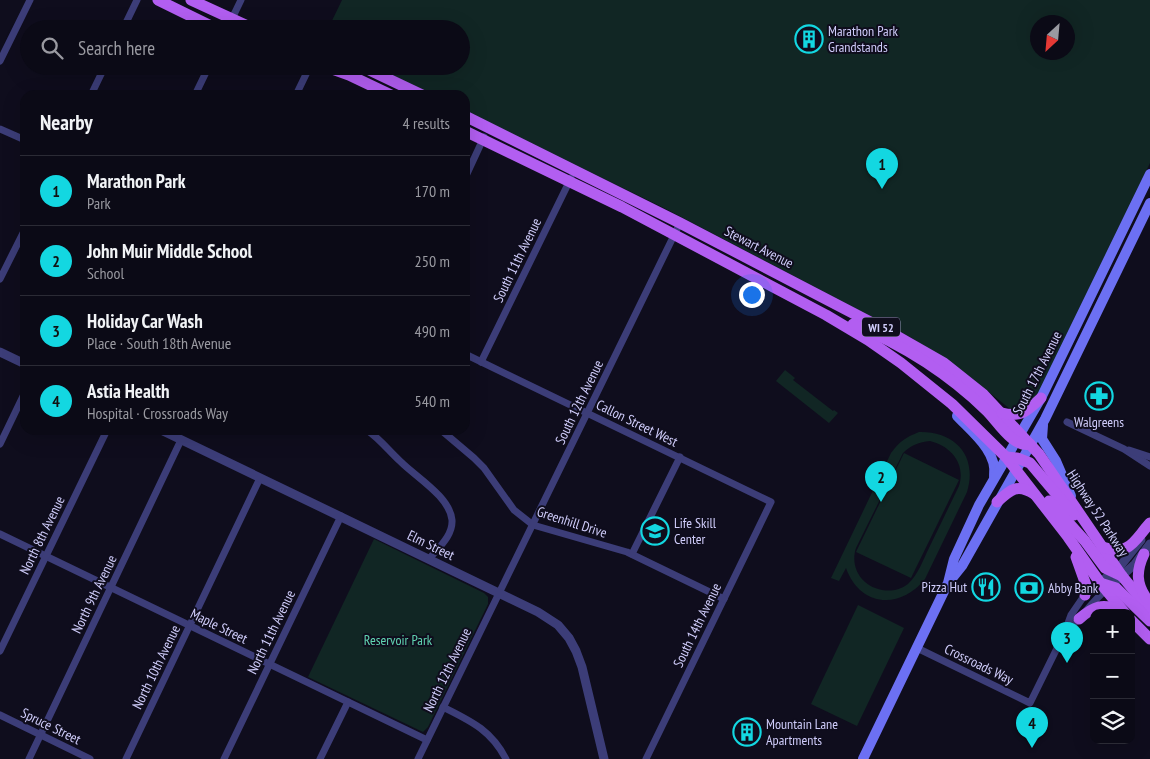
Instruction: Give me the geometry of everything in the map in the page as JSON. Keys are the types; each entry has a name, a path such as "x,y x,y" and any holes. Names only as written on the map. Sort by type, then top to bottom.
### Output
{"main road":[{"path":"158,0 199,20"},
{"path":"191,0 224,20"},
{"path":"349,75 380,90"},
{"path":"376,75 400,90"},
{"name":"Stewart Avenue","path":"470,118 575,169 921,348 944,362 971,383 1002,413 1018,437"},
{"name":"Stewart Avenue","path":"470,134 675,235 826,315 881,349 928,384 974,424 1006,457"},
{"name":"South 17th Avenue","path":"948,584 954,559 978,505 1041,398 1150,174"},
{"name":"South 17th Avenue","path":"864,759 948,584 962,566 1045,419 1150,203"},
{"path":"826,315 866,330 945,376 1018,437"},
{"path":"928,384 986,449 994,464 994,478"},
{"path":"1002,413 1021,414 1041,398"},
{"path":"1045,419 1042,439 1058,466 1077,511"},
{"name":"Highway 52 Parkway","path":"1018,437 1030,444 1046,462 1117,573 1150,610"},
{"path":"1006,457 1022,459 1031,465 1066,507 1090,530"},
{"name":"WI 52","path":"1006,457 1122,609"},
{"path":"1016,470 1023,472 1031,478 1085,541 1105,568 1117,573"},
{"path":"997,502 1008,492 1017,488 1028,490 1036,495"},
{"path":"1102,547 1115,551 1123,550 1150,524"},
{"path":"1068,536 1084,578 1085,595"},
{"path":"1144,554 1139,567 1138,579 1141,591 1150,602"},
{"path":"1106,586 1150,621"},
{"path":"1094,609 1102,606 1116,609"},
{"path":"1080,619 1090,611"},
{"path":"1135,624 1150,639"}],"street":[{"path":"20,20 30,0"},
{"path":"127,20 137,0"},
{"path":"232,20 242,0"},
{"path":"0,61 20,20"},
{"path":"93,90 101,75"},
{"path":"197,90 205,75"},
{"path":"298,90 306,75"},
{"path":"0,128 20,138"},
{"path":"470,167 490,128"},
{"name":"South 11th Avenue","path":"481,362 575,169"},
{"name":"South 12th Avenue","path":"499,593 680,223"},
{"path":"0,279 20,239"},
{"path":"0,352 20,362"},
{"name":"Callon Street West","path":"470,356 771,502"},
{"path":"0,444 20,402"},
{"path":"1067,422 1124,449 1150,466"},
{"name":"North 8th Avenue","path":"0,651 105,435"},
{"name":"Elm Street","path":"171,435 552,620 569,638 582,667 604,759"},
{"path":"373,435 426,483 449,510 452,522 449,534 429,559"},
{"name":"Greenhill Drive","path":"446,435 484,468 514,510 533,524 632,554 724,599"},
{"name":"North 9th Avenue","path":"29,759 181,440"},
{"path":"1124,449 1150,457"},
{"path":"632,554 680,457"},
{"name":"North 10th Avenue","path":"126,759 260,478"},
{"name":"South 14th Avenue","path":"646,759 771,502"},
{"name":"North 11th Avenue","path":"224,759 341,516"},
{"path":"1064,634 1080,619 1117,573 1150,524"},
{"name":"Maple Street","path":"0,534 427,740"},
{"path":"1117,573 1144,554 1150,544"},
{"path":"1064,634 1071,615 1085,595 1106,586"},
{"name":"North 12th Avenue","path":"418,759 499,593"},
{"name":"Crossroads Way","path":"917,648 1030,703 1064,634"},
{"path":"320,759 348,702"},
{"path":"443,707 479,726 490,735 506,759"},
{"name":"Spruce Street","path":"0,715 90,759"}],"green space":[{"path":"342,0 1150,0 1150,163 1040,389 1028,405 1021,408 1010,409 969,376 912,338 666,209 470,113 470,90 422,90 391,75 470,75 470,20 332,20"},
{"path":"785,370 795,378 793,380 838,413 829,423 776,381"},
{"path":"919,432 943,436 961,448 969,467 970,479 967,492 925,579 904,596 881,600 861,591 852,581 846,568 839,581 831,578 891,453 900,443","holes":["930,441 938,443 950,452 958,463 961,478 959,486 912,580 897,589 880,590 875,588 865,582 857,570 854,562 856,548 903,453 919,443"]},
{"path":"904,453 959,480 911,578 856,552"},
{"name":"Reservoir Park","path":"374,539 484,593 488,597 488,604 428,727 423,732 308,677"},
{"path":"858,605 904,628 857,726 811,704"}],"place":[{"name":"Marathon Park Grandstands","path":"809,39"},
{"name":"Marathon Park","path":"882,189"},
{"name":"Walgreens","path":"1099,396"},
{"name":"John Muir Middle School","path":"881,502"},
{"name":"Life Skill Center","path":"655,531"},
{"name":"Pizza Hut","path":"986,587"},
{"name":"Abby Bank","path":"1029,588"},
{"name":"Holiday Car Wash","path":"1067,663"},
{"name":"Mountain Lane Apartments","path":"747,732"},
{"name":"Astia Health","path":"1032,748"}]}
